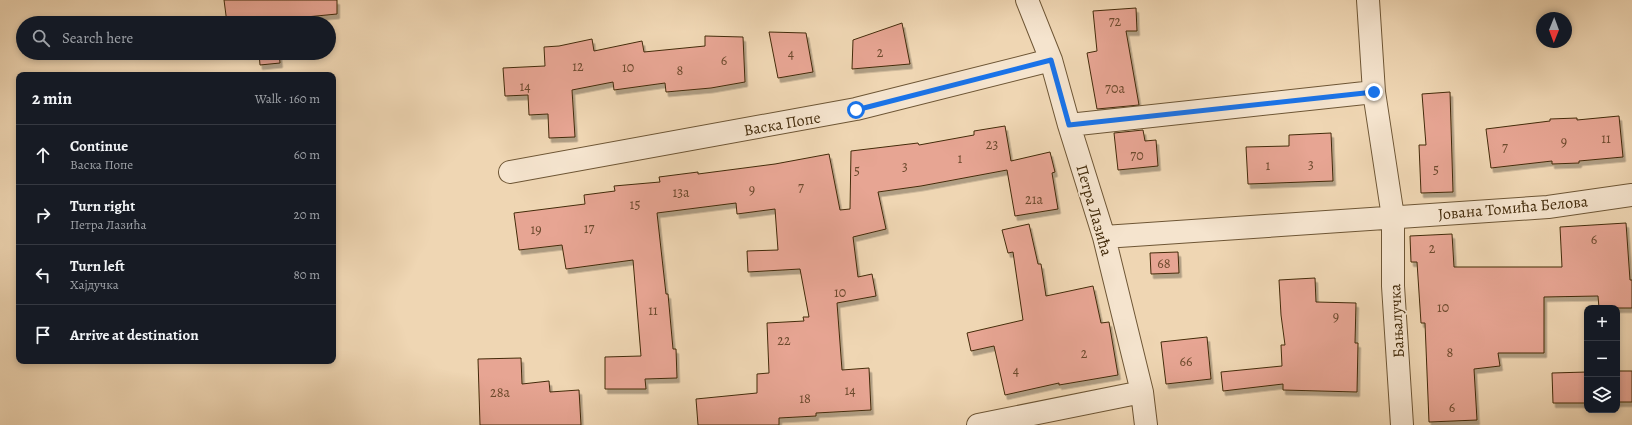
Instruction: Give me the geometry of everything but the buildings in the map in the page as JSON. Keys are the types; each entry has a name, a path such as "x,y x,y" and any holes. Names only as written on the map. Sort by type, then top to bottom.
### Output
{"street":[{"name":"Петра Лазића","path":"1027,0 1051,60 1069,125 1104,238 1142,392 1146,425"},
{"name":"Бањалучка","path":"1368,0 1374,92 1393,217 1393,286 1402,425"},
{"name":"Васка Попе","path":"510,172 856,110 1051,60"},
{"path":"1069,125 1374,92"},
{"name":"Јована Томића Белова","path":"1104,238 1548,207 1632,195"},
{"path":"978,425 1142,392"}],"route":[{"path":"856,110 1051,60 1069,125 1374,92"}]}
